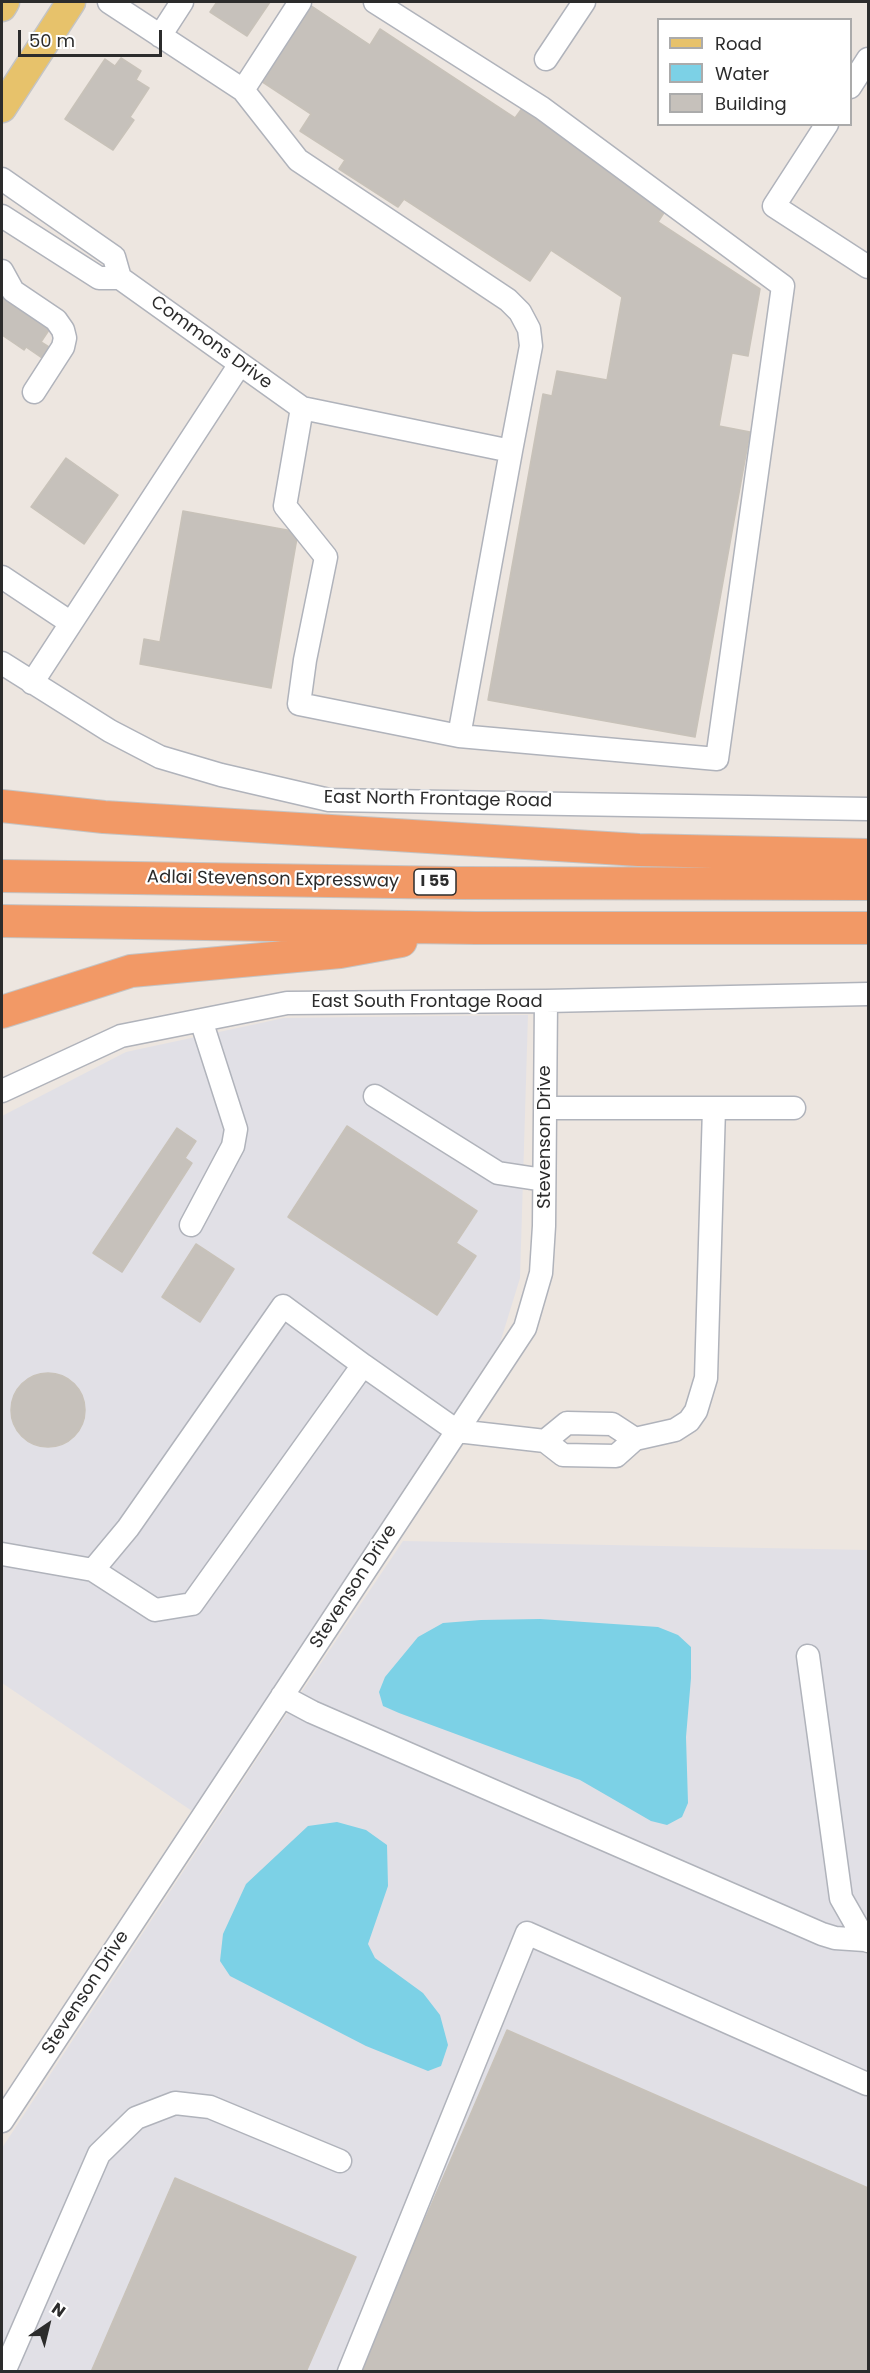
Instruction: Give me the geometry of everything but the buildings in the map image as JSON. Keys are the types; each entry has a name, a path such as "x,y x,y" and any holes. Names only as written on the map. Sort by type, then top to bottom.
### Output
{"highway":[{"path":"2,806 104,817 639,850 868,855"},
{"name":"Adlai Stevenson Expressway","path":"2,876 459,883 868,884"},
{"path":"2,921 476,928 868,928"},
{"path":"2,1011 131,971 340,952 476,928"}],"main road":[{"path":"2,7 5,2"},
{"path":"2,108 71,2"}],"street":[{"path":"109,2 243,90 298,160 508,300 520,312 529,329 531,346 459,736"},
{"path":"160,36 181,2"},
{"path":"243,90 300,2"},
{"path":"375,2 542,108 783,286 717,759 459,736 299,704 305,660 326,557 285,506 302,408 512,451"},
{"path":"546,59 584,2"},
{"path":"852,84 868,59"},
{"path":"826,126 774,206 868,267"},
{"name":"Commons Drive","path":"2,179 114,257 120,278"},
{"name":"Commons Drive","path":"2,216 99,278 120,278 302,408"},
{"path":"2,271 13,291 56,320 63,330 65,338 63,347 34,392"},
{"path":"32,683 240,364"},
{"path":"2,577 71,623"},
{"name":"East North Frontage Road","path":"2,663 110,731 160,757 221,775 329,800 868,809"},
{"name":"East South Frontage Road","path":"2,1091 121,1036 287,1003 546,1001 868,994"},
{"name":"Stevenson Drive","path":"2,2121 525,1328 541,1273 546,1001"},
{"path":"191,1225 233,1146 236,1129 201,1020"},
{"path":"375,1096 498,1173 544,1180"},
{"path":"545,1108 794,1108"},
{"path":"93,1570 128,1528 283,1306 457,1431 545,1441 563,1455 616,1456 635,1439 675,1430 689,1421 696,1411 706,1378 714,1108"},
{"path":"2,1554 93,1570 154,1610 192,1604 363,1365"},
{"path":"545,1441 567,1423 612,1424 635,1439"},
{"path":"808,1656 841,1898 867,1940"},
{"path":"282,1696 312,1712 822,1934 835,1938 867,1940"},
{"path":"349,2372 527,1933 867,2084"},
{"path":"4,2372 99,2154 136,2118 175,2103 210,2107 340,2161"}],"shaded area":[{"path":"528,1015 520,1278 500,1343 192,1811 2,1683 2,1116 126,1052 284,1018"},
{"path":"403,1541 868,1550 868,2371 2,2372 2,2148 272,1736"}],"water":[{"path":"540,1619 658,1627 678,1635 691,1647 686,1737 688,1803 682,1817 667,1825 651,1821 580,1780 383,1706 379,1692 385,1677 418,1637 443,1623"},
{"path":"337,1822 366,1830 387,1845 388,1886 368,1944 375,1958 423,1993 440,2015 448,2045 441,2066 428,2071 366,2046 230,1976 220,1961 223,1934 246,1884 308,1826"}]}
